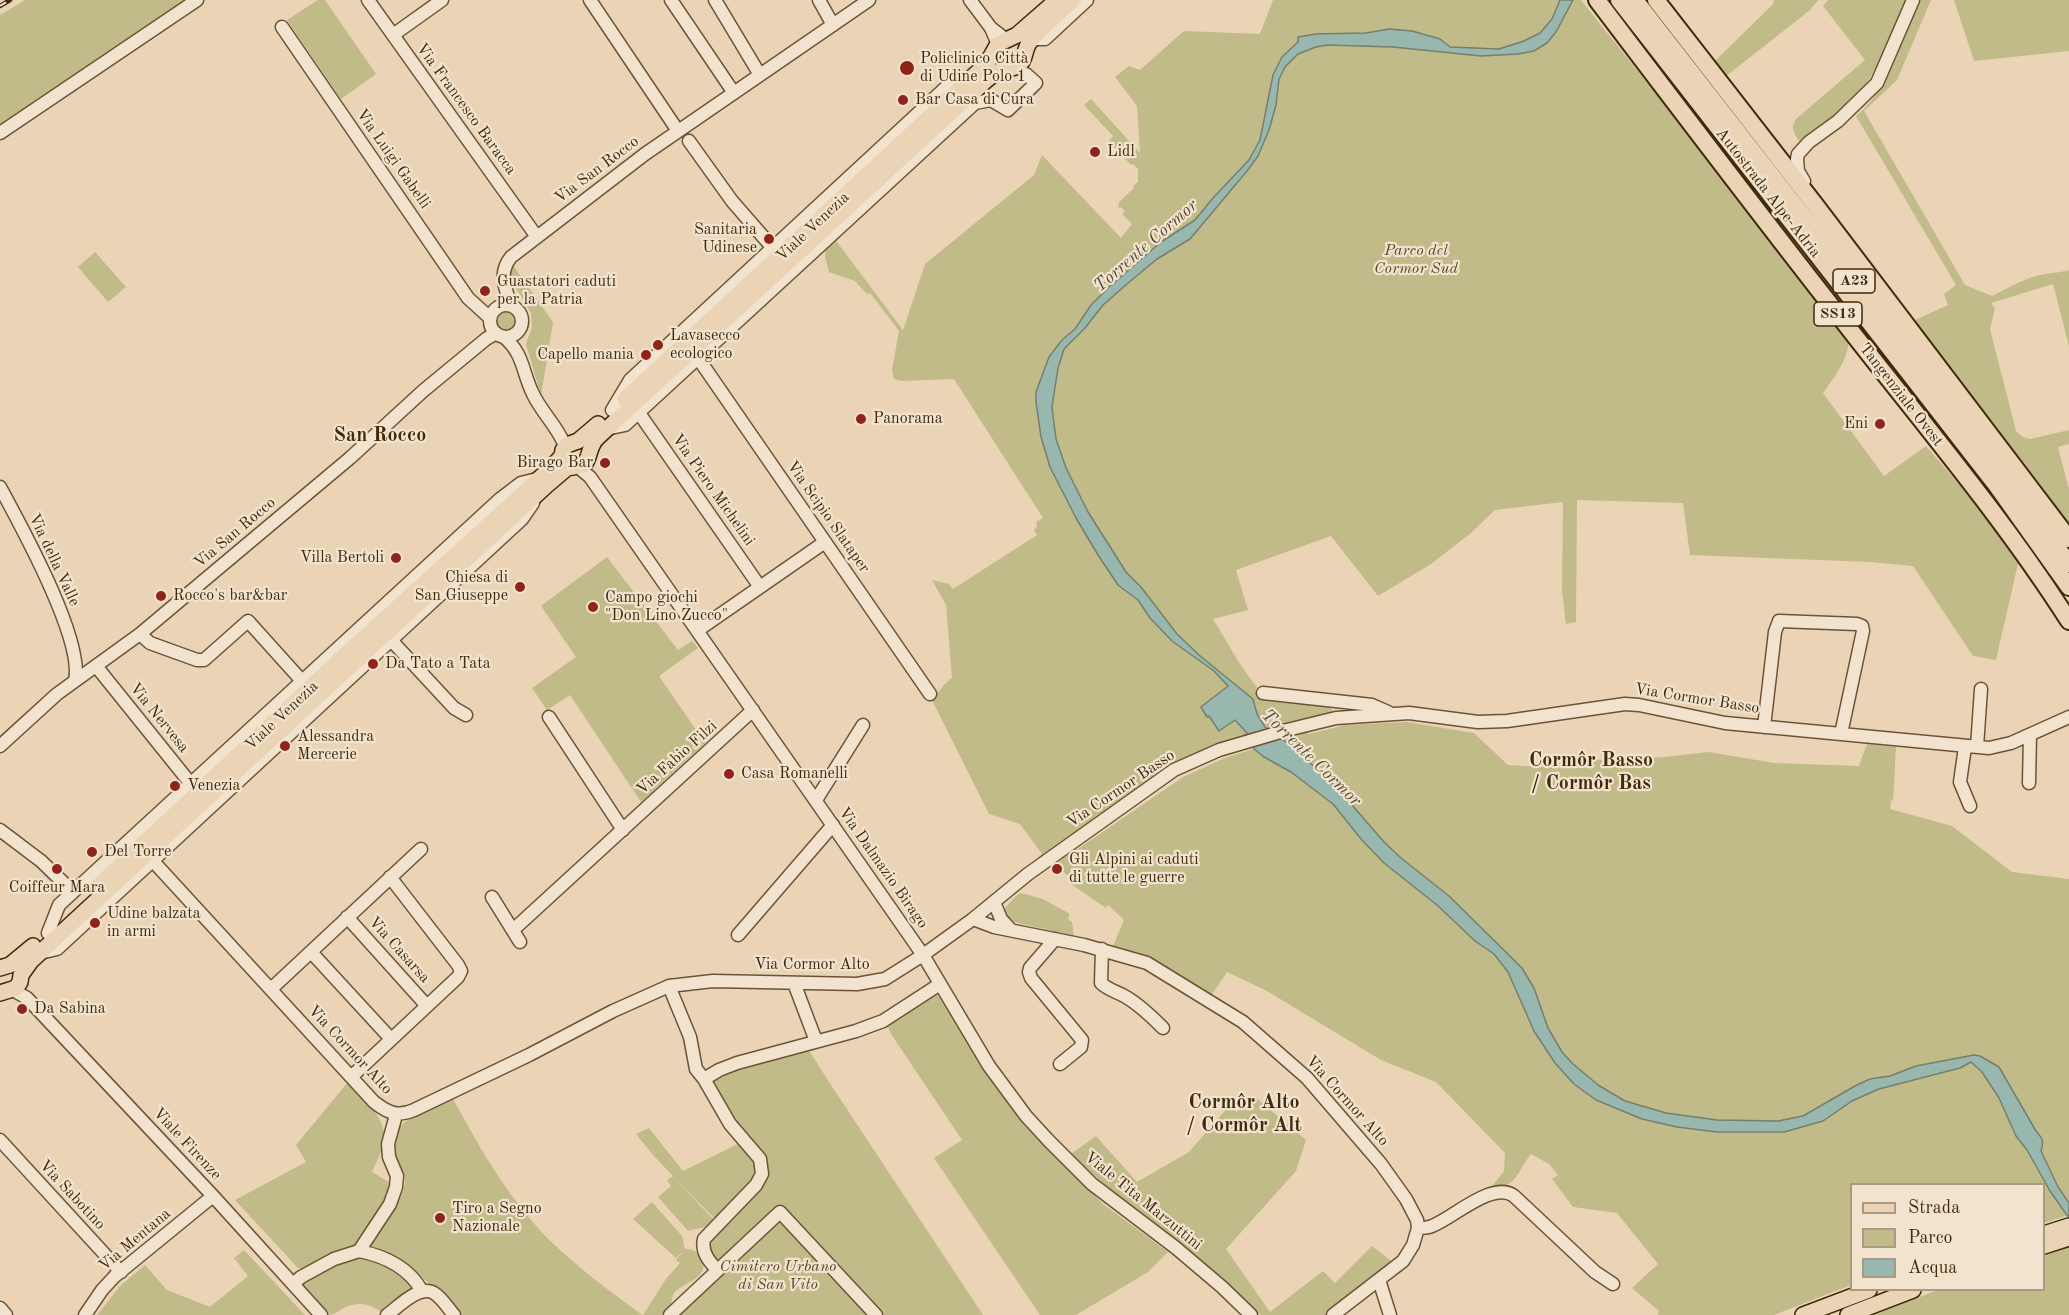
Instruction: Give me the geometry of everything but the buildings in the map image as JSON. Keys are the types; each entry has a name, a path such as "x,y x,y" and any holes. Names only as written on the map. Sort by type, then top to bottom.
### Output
{"highway":[{"name":"Autostrada Alpe-Adria","path":"1619,0 1997,486 2069,587"},
{"name":"Autostrada Alpe-Adria","path":"1635,0 1970,430 2069,564"},
{"name":"SS13","path":"1656,0 2069,539"},
{"name":"Tangenziale Ovest","path":"1600,4 1850,330 1996,515 2069,621"}],"main road":[{"name":"Viale Venezia","path":"8,981 48,933 194,788 538,486 565,470 612,410 968,80 1002,43 1043,7 1057,0"},
{"name":"Viale Venezia","path":"576,457 986,80 1021,60 1073,0"},
{"name":"Viale Venezia","path":"1002,43 1021,43 1021,60"},
{"name":"Viale Venezia","path":"1002,43 997,62 1021,60"},
{"name":"Viale Venezia","path":"8,981 538,486"},
{"path":"2045,1232 2069,1226"},
{"path":"2045,1245 2069,1238"},
{"path":"1803,1315 1866,1291"},
{"path":"1848,1315 1910,1291"}],"street":[{"path":"0,133 197,0"},
{"name":"Via Francesco Baracca","path":"368,0 537,237"},
{"path":"393,35 442,0"},
{"path":"590,0 678,132"},
{"path":"671,0 734,93"},
{"path":"715,0 760,75"},
{"path":"819,0 833,25"},
{"name":"Via San Rocco","path":"0,746 26,720 75,680 140,634 350,458 497,322 505,288 503,276 505,265 511,257 635,161 869,0"},
{"path":"970,0 1002,43"},
{"name":"Viale Venezia","path":"606,429 625,425 639,413 975,103 991,100 1008,110 1036,83 1021,60 1087,0"},
{"path":"1816,206 1798,171 1798,154 1809,142 1838,121 1877,83 1913,0"},
{"name":"Via Luigi Gabelli","path":"282,27 468,298 497,322 518,351 534,396 576,457"},
{"name":"Viale Venezia","path":"612,410 630,380 772,247 954,80 968,80"},
{"path":"689,141 732,201 772,247"},
{"path":"520,311 522,316 522,326 513,336 497,322 520,311"},
{"name":"Via Luigi Gabelli","path":"518,351 520,330"},
{"name":"Via Scipio Slataper","path":"698,358 930,694"},
{"name":"Via Piero Michelini","path":"639,413 760,587"},
{"name":"Via Dalmazio Birago","path":"576,457 923,955"},
{"name":"Viale Venezia","path":"40,953 57,950 522,519 538,486 521,483 510,489 302,681 194,788 73,891 59,905 48,933"},
{"name":"Via della Valle","path":"0,487 48,583 74,649 75,680"},
{"path":"698,630 825,542"},
{"path":"140,634 150,643 196,660 208,658 248,621 302,681"},
{"path":"1764,727 1774,632 1779,621 1857,624 1862,626 1863,631 1841,734"},
{"path":"391,640 454,708 466,715"},
{"name":"Via della Valle","path":"74,649 92,668"},
{"name":"Via Nervesa","path":"92,668 194,788"},
{"path":"1970,806 1960,782 1971,747 1981,689"},
{"name":"Via Cormor Basso","path":"1263,693 1372,705 1389,713"},
{"name":"Via Cormor Basso","path":"994,902 1028,874 1187,763 1219,750 1336,718 1409,712 1478,722 1507,722 1625,704 1650,706 1725,723 1971,747 1997,747 2069,717"},
{"name":"Via Fabio Filzi","path":"513,930 753,710"},
{"path":"549,717 623,830"},
{"name":"Via Dalmazio Birago","path":"816,800 863,725"},
{"path":"2029,783 2030,735"},
{"path":"738,935 833,825"},
{"path":"0,830 41,861 73,891"},
{"name":"Via Casarsa","path":"271,989 421,849"},
{"name":"Via Cormor Alto","path":"152,860 374,1102 396,1114 414,1110 529,1055 613,1011 669,986 713,981 871,983 890,976 923,955 994,902"},
{"path":"351,1077 458,977 460,971 458,965 390,877"},
{"path":"492,897 520,942"},
{"path":"994,902 1001,919 1011,930"},
{"name":"Via Casarsa","path":"347,917 427,1006"},
{"name":"Via Cormor Alto","path":"973,919 994,927 1136,958 1243,1022 1308,1078 1381,1164 1406,1199 1417,1220 1418,1228"},
{"path":"1055,939 1029,972 1031,978 1082,1040 1082,1047 1060,1064"},
{"path":"1102,950 1101,983 1126,996 1163,1028"},
{"path":"311,952 391,1039"},
{"name":"Viale Tita Marzuttini","path":"923,955 989,1066 1026,1116 1048,1141 1092,1184 1176,1248 1251,1315"},
{"name":"Viale Firenze","path":"8,981 27,998 213,1196 321,1315"},
{"path":"794,983 816,1041"},
{"path":"704,1079 737,1063 856,1031 883,1021 940,984"},
{"path":"669,986 690,1037 696,1069 730,1124 758,1155 763,1170 756,1185 704,1239 705,1254 717,1270"},
{"path":"359,1251 390,1204 396,1187 396,1171 389,1157 388,1148 396,1114"},
{"name":"Via Sabotino","path":"0,1140 121,1272"},
{"path":"1333,1315 1402,1261 1413,1245 1418,1228 1435,1225 1459,1209 1495,1192 1506,1191 1514,1196 1594,1272 1613,1284"},
{"name":"Via Mentana","path":"85,1315 106,1285 213,1196"},
{"path":"670,1315 780,1212 876,1315"},
{"path":"293,1284 333,1259 359,1251 375,1254 411,1276 422,1291 433,1293 454,1315"},
{"path":"1379,1280 1390,1315"},
{"path":"387,1315 422,1291"},
{"path":"0,1308 6,1315"}],"green space":[{"path":"25,0 187,0 0,126 0,15"},
{"path":"318,0 325,0 376,74 341,99 287,20"},
{"name":"Parco del Cormor Sud","path":"1273,0 1581,0 1849,342 1843,363 1823,393 1884,476 1926,446 2020,555 1996,660 1973,656 1913,566 1870,562 1690,555 1683,503 1577,500 1576,622 1566,624 1562,590 1563,502 1495,510 1471,533 1431,564 1378,596 1331,536 1236,570 1248,610 1213,619 1260,692 1330,705 1332,714 1278,725 1210,748 1024,871 1042,854 1020,824 989,814 932,700 952,678 946,605 932,580 949,584 953,589 1037,535 1034,530 1037,527 1036,522 1043,518 954,379 901,381 894,379 892,370 899,331 870,293 867,294 855,281 829,272 825,257 826,245 834,238 903,330 925,264 1034,175 1042,155 1121,238 1132,224 1122,214 1125,211 1120,207 1118,209 1119,202 1138,182 1138,169 1133,164 1131,165 1109,141 1113,136 1084,105 1091,99 1140,153 1137,106 1115,77 1129,66 1140,70 1184,31 1260,34"},
{"path":"1774,0 1818,0 1810,10 1725,77 1714,62 1773,4"},
{"path":"1828,0 1905,0 1873,73 1857,95 1844,108 1799,141 1793,128 1796,119 1865,60 1823,6"},
{"path":"1918,0 1931,0 1897,80 1864,111 1965,285 1992,296 2032,277 2069,270 2069,346 2053,284 1991,303 1995,308 1990,329 2016,431 2030,439 2069,430 2069,444 2058,447 2069,489 2069,526 2039,483 1913,321 1948,305 1944,294 1956,285 1856,116 1876,95 1885,80 1901,46"},
{"path":"1954,0 2069,0 2069,51 1974,61"},
{"path":"95,252 126,287 108,302 78,267"},
{"path":"513,265 553,322 541,396 526,344 532,327 531,313 510,279 509,275"},
{"path":"507,307 517,311 521,321 517,331 507,335 497,331 493,321 497,311"},
{"path":"607,557 678,650 692,641 698,648 659,676 705,743 641,802 570,695 547,710 532,688 576,657 541,606"},
{"path":"1407,722 1474,733 1508,765 1543,767 1576,759 1664,757 1709,752 1774,763 1859,766 1867,744 1896,747 1893,801 1891,799 1890,809 1952,826 2012,872 2069,879 2069,1215 2045,1223 2045,1183 1850,1183 1850,1285 1774,1315 1658,1315 1659,1311 1632,1288 1658,1264 1617,1213 1573,1207 1552,1179 1558,1175 1549,1164 1531,1154 1511,1182 1506,1186 1490,1189 1504,1171 1505,1153 1436,1082 1381,1060 1267,991 1227,972 1211,996 1153,961 1113,946 1124,920 1108,905 1106,908 1068,882 1070,877 1057,864 1063,857 1183,777 1225,758 1307,732 1309,734 1345,725"},
{"path":"1021,893 1043,899 1070,914 1068,919 1072,922 1074,936 1010,921 1005,908"},
{"path":"934,993 939,997 996,1087 1036,1137 1103,1204 1168,1252 1148,1272 1076,1315 1040,1315 934,1158 962,1140 891,1034 887,1024"},
{"path":"807,1047 983,1315 884,1315 780,1205 719,1263 713,1259 708,1241 764,1181 744,1137 711,1082 716,1076"},
{"path":"348,1082 372,1108 382,1124 384,1141 372,1172 392,1184 389,1196 357,1246 324,1257 302,1269 298,1268 235,1200 306,1162 296,1145"},
{"path":"1253,1095 1306,1140 1296,1171 1226,1249 1270,1312 1323,1271 1335,1283 1372,1246 1394,1263 1329,1315 1261,1315 1185,1247 1115,1194 1071,1154 1096,1136 1137,1182 1189,1152 1229,1106 1237,1112"},
{"name":"Tiro a Segno Nazionale","path":"452,1097 499,1178 542,1233 569,1258 642,1315 459,1315 408,1265 370,1245 404,1188 404,1175 395,1158 392,1146 394,1136 401,1127 420,1112"},
{"path":"649,1128 683,1171 740,1143 755,1161 752,1179 742,1193 715,1219 673,1177 713,1219 705,1227 688,1231 658,1197 671,1186 667,1180 673,1176 636,1134"},
{"path":"652,1202 682,1236 685,1249 694,1250 701,1258 703,1265 703,1271 694,1280 674,1293 670,1306 662,1315 643,1315 666,1279 680,1263 676,1260 685,1250 676,1258 633,1219"},
{"name":"Cimitero Urbano di San Vito","path":"780,1221 783,1221 869,1315 678,1315"},
{"path":"2069,1246 2069,1315 1873,1315 1935,1291 2045,1291 2045,1254"},
{"path":"244,1250 305,1315 97,1315 120,1286 145,1265 167,1290 210,1307 248,1276 234,1258"},
{"path":"352,1259 371,1260 387,1265 401,1275 414,1289 382,1313 360,1304 351,1305 328,1315 300,1285 302,1281 330,1267"}],"water":[{"path":"1560,0 1573,0 1556,32 1547,43 1534,51 1481,56 1393,47 1327,45 1298,54 1285,67 1279,79 1276,105 1269,130 1258,156 1247,171 1190,239 1157,259 1127,284 1103,305 1064,349 1058,368 1052,407 1056,439 1066,468 1088,512 1126,572 1141,587 1177,634 1253,699 1257,714 1265,727 1292,746 1339,790 1384,842 1449,896 1522,968 1534,988 1548,1028 1562,1052 1598,1085 1625,1101 1666,1113 1717,1120 1778,1121 1803,1116 1870,1079 1890,1076 1916,1066 1974,1055 1980,1056 1999,1067 2041,1138 2043,1142 2041,1151 2058,1187 2069,1203 2069,1218 2016,1136 1999,1098 1982,1072 1971,1062 1960,1068 1879,1089 1852,1101 1823,1121 1784,1132 1717,1132 1677,1127 1642,1119 1596,1100 1574,1084 1555,1063 1534,1031 1508,972 1494,954 1475,941 1437,905 1384,863 1333,804 1291,772 1254,749 1244,735 1248,734 1235,720 1219,731 1209,716 1207,717 1201,707 1228,686 1214,671 1172,641 1150,618 1138,600 1118,585 1076,518 1050,467 1041,437 1036,402 1036,392 1049,357 1062,340 1075,329 1091,305 1108,288 1161,242 1195,220 1249,160 1260,140 1273,75 1282,57 1298,42 1298,37 1316,34 1366,33 1389,29 1412,31 1440,39 1450,47 1499,49 1540,33 1552,19"}],"railway":[{"path":"0,6 10,0"}],"place":[{"name":"Policlinico Città di Udine Polo 1","path":"907,68"},
{"name":"Bar Casa di Cura","path":"903,100"},
{"name":"Lidl","path":"1095,152"},
{"name":"Sanitaria Udinese","path":"769,239"},
{"name":"Guastatori caduti per la Patria","path":"485,291"},
{"name":"Lavasecco ecologico","path":"658,345"},
{"name":"Capello mania","path":"646,355"},
{"name":"Panorama","path":"861,419"},
{"name":"Eni","path":"1880,424"},
{"name":"Birago Bar","path":"605,463"},
{"name":"Villa Bertoli","path":"396,558"},
{"name":"Chiesa di San Giuseppe","path":"520,587"},
{"name":"Rocco's bar&bar","path":"161,596"},
{"name":"Campo giochi \"Don Lino Zucco\"","path":"593,607"},
{"name":"Da Tato a Tata","path":"373,664"},
{"name":"Alessandra Mercerie","path":"285,746"},
{"name":"Casa Romanelli","path":"729,774"},
{"name":"Venezia","path":"175,786"},
{"name":"Del Torre","path":"92,852"},
{"name":"Coiffeur Mara","path":"57,869"},
{"name":"Gli Alpini ai caduti di tutte le guerre","path":"1057,869"},
{"name":"Udine balzata in armi","path":"95,923"},
{"name":"Da Sabina","path":"22,1009"},
{"name":"Tiro a Segno Nazionale","path":"440,1218"}],"district":[{"name":"San Rocco","path":"380,436"},
{"name":"Cormôr Basso / Cormôr Bas","path":"1591,772"},
{"name":"Cormôr Alto / Cormôr Alt","path":"1244,1114"}],"water label":[{"name":"Torrente Cormor","path":"1146,246"},
{"name":"Torrente Cormor","path":"1311,758"}]}
